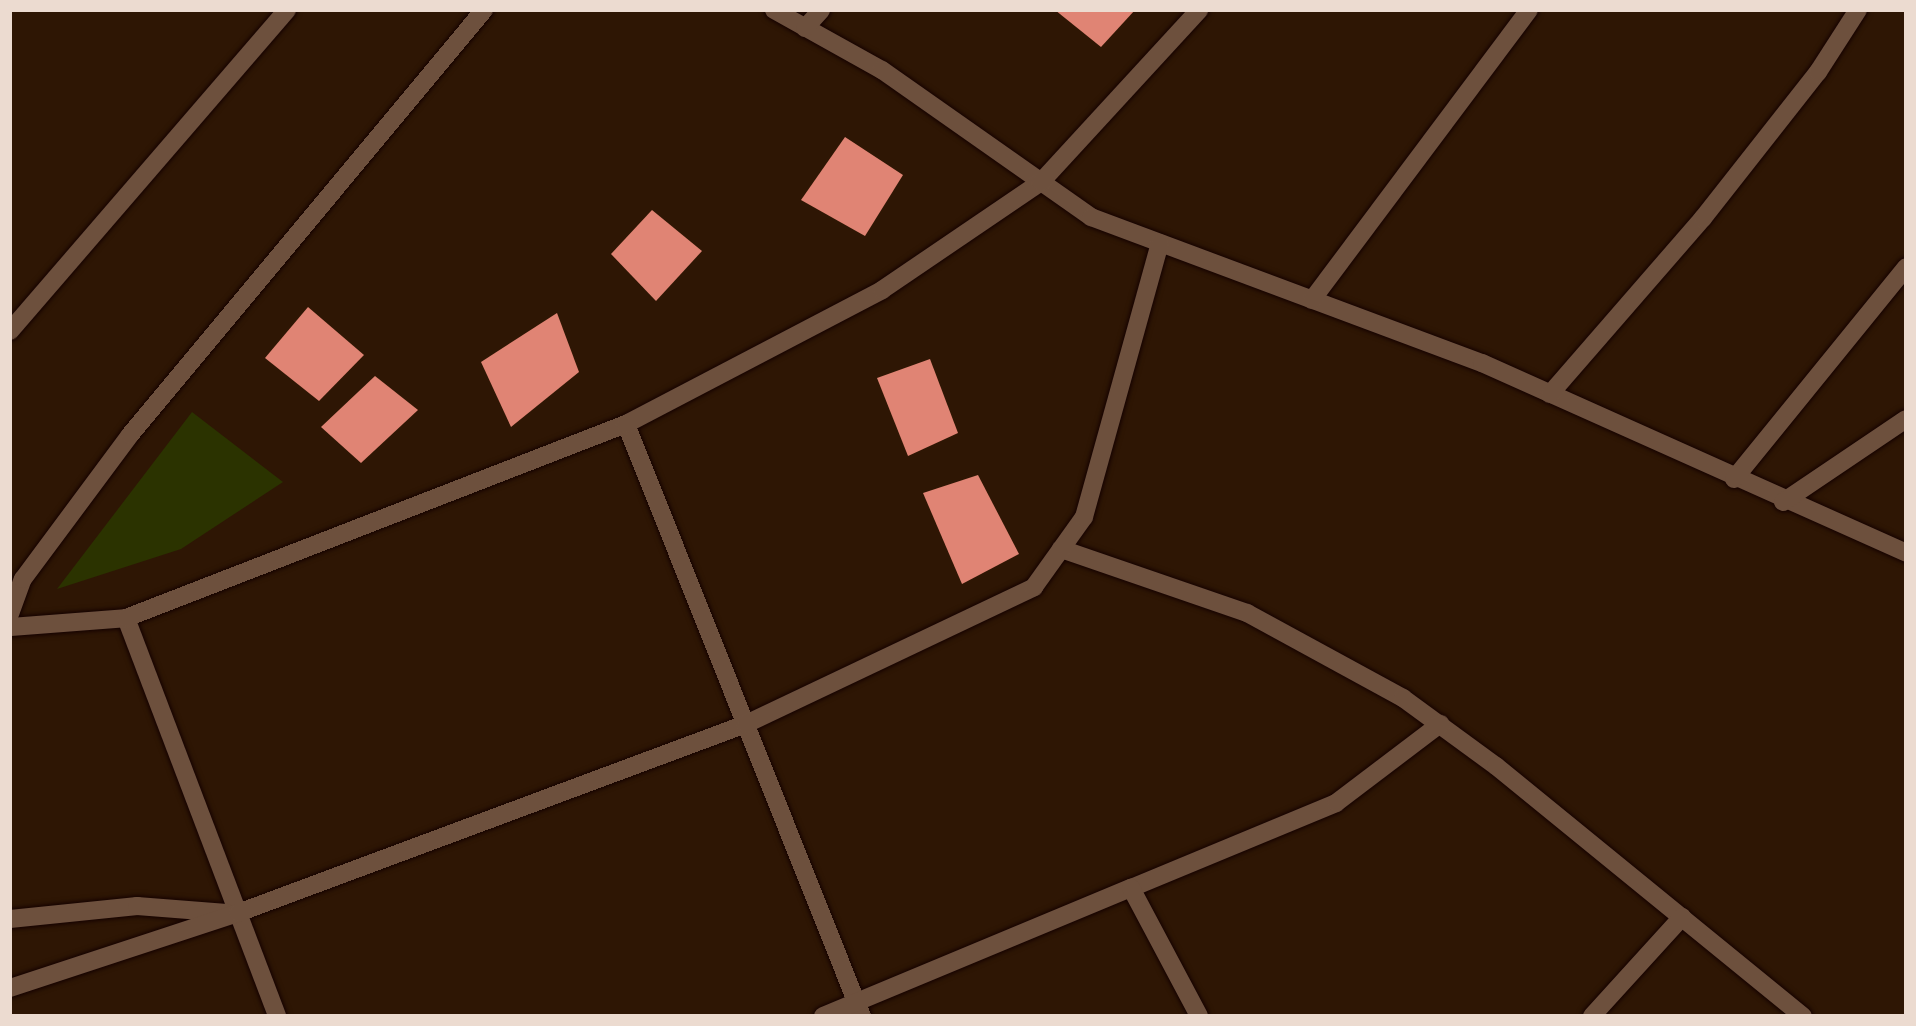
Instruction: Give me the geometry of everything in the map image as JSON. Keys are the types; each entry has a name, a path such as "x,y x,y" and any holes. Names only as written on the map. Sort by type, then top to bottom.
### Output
{"street":[{"path":"10,331 287,10"},
{"path":"10,614 23,579 130,435 484,10"},
{"path":"774,10 882,70 1091,217 1482,363 1783,502 1905,553"},
{"path":"805,28 821,10"},
{"path":"10,627 126,618 626,424 882,290 1041,182 1199,10"},
{"path":"1312,300 1529,10"},
{"path":"1550,394 1710,209 1818,72 1858,10"},
{"path":"10,988 238,913 746,724 1034,587 1084,517 1160,243"},
{"path":"1734,479 1905,267"},
{"path":"1783,502 1905,419"},
{"path":"626,424 860,1010"},
{"path":"1061,549 1247,613 1403,698 1440,724 1803,1016"},
{"path":"126,618 277,1016"},
{"path":"823,1016 860,1010 1131,888 1336,803 1440,724"},
{"path":"1131,888 1199,1016"},
{"path":"10,919 137,906 238,913"},
{"path":"1592,1016 1682,917"}],"green space":[{"path":"192,412 283,482 181,549 57,589"}],"building":[{"path":"1055,10 1135,10 1101,47"},
{"path":"845,137 903,175 865,236 801,200"},
{"path":"652,210 702,251 656,301 611,254"},
{"path":"308,307 364,355 319,401 265,358"},
{"path":"557,313 579,372 511,427 481,362"},
{"path":"930,359 958,433 908,456 877,378"},
{"path":"375,376 418,410 361,463 321,427"},
{"path":"978,475 1019,554 962,584 923,493"}]}
